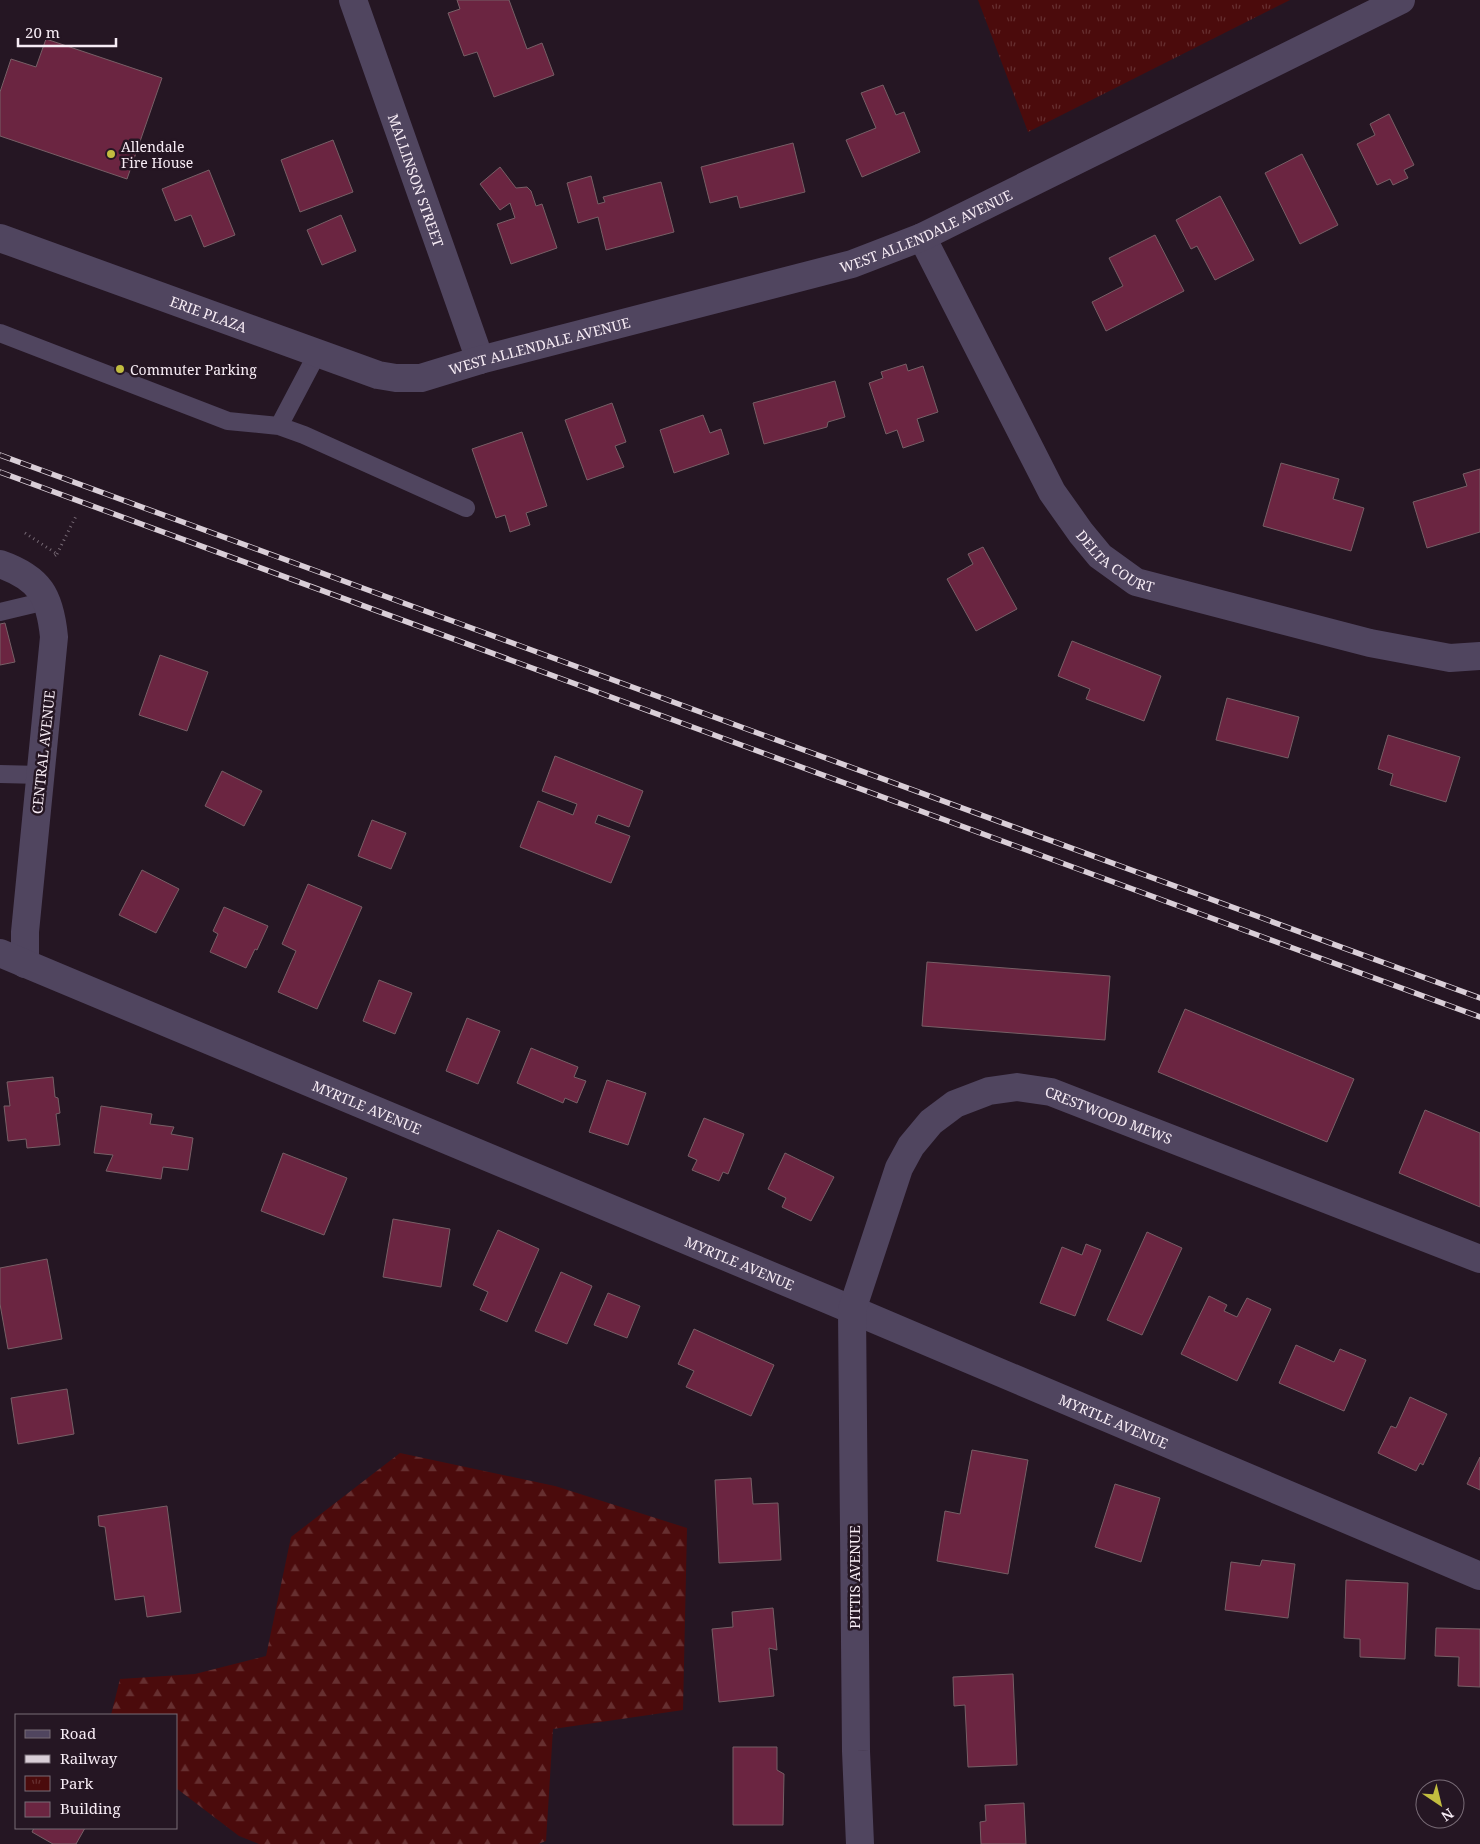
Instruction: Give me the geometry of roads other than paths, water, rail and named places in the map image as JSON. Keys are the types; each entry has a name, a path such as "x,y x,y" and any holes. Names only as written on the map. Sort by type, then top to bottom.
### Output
{"street":[{"name":"MALLINSON STREET","path":"353,0 480,360"},
{"name":"WEST ALLENDALE AVENUE","path":"421,378 480,360 852,264 922,237 1401,0"},
{"name":"DELTA COURT","path":"922,237 1052,492 1080,533 1100,556 1136,582 1370,644 1450,658 1480,656"},
{"name":"ERIE PLAZA","path":"0,238 378,375 396,378 421,378"},
{"name":"CENTRAL AVENUE","path":"0,564 28,577 39,588 52,617 54,637 25,932 25,964"},
{"name":"MYRTLE AVENUE","path":"0,953 852,1310 1480,1576"},
{"name":"CRESTWOOD MEWS","path":"852,1310 899,1168 911,1146 930,1122 955,1104 989,1091 1017,1088 1050,1092 1480,1258"},
{"name":"PITTIS AVENUE","path":"852,1310 856,1751 860,1844"}],"lane":[{"path":"0,334 228,421 279,426 304,434 466,508"},
{"path":"279,426 318,352"},
{"path":"0,612 46,601"},
{"path":"0,774 41,775"}],"railway":[{"path":"0,455 1480,998"},
{"path":"0,472 1480,1017"}],"place":[{"name":"Allendale Fire House","path":"111,154"},
{"name":"Commuter Parking","path":"120,369"}]}
